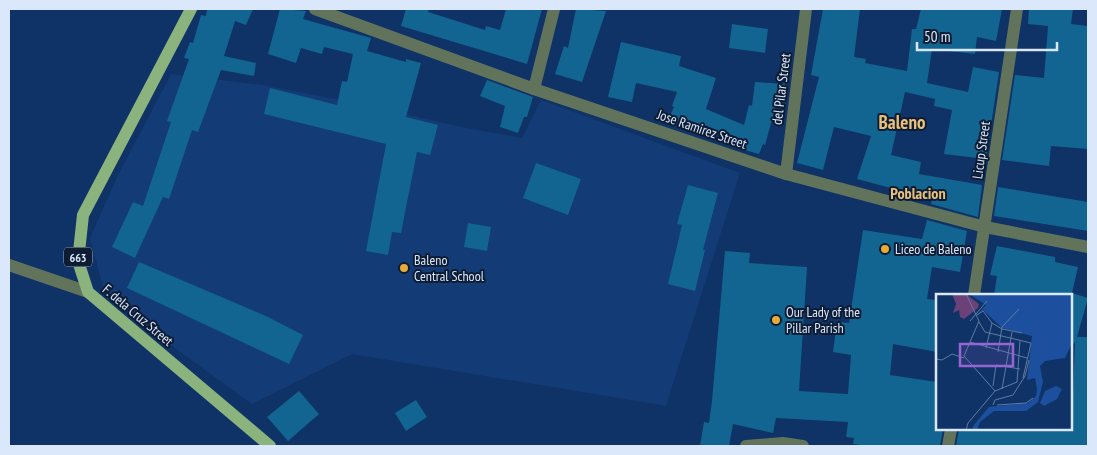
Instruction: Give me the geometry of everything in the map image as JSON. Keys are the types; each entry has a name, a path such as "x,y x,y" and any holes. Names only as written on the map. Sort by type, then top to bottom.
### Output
{"main road":[{"name":"F. dela Cruz Street","path":"191,9 83,215 78,261 88,292 270,446"}],"street":[{"name":"Jose Ramirez Street","path":"315,9 534,89 786,174 985,227 1088,247"},
{"path":"534,89 554,9"},
{"name":"del Pilar Street","path":"786,174 806,9"},
{"name":"Licup Street","path":"974,294 1017,9"},
{"path":"9,265 88,292"},
{"path":"948,446 951,430"},
{"path":"746,446 782,443 803,446"}],"shaded area":[{"name":"Baleno Central School","path":"171,74 262,85 522,138 541,100 740,173 666,406 352,354 252,404 106,298 90,238 118,175"}],"building":[{"path":"207,9 253,9 246,25 235,21 224,56 256,63 254,76 221,70 198,132 192,130 169,199 163,197 135,258 112,247 133,202 143,206 171,122 167,121 189,59 184,58 190,42 193,43 201,15 206,16"},
{"path":"280,9 306,11 303,19 371,38 367,51 406,62 406,59 421,63 406,117 438,125 430,155 417,152 401,233 392,232 388,255 366,251 386,144 264,114 270,88 337,105 342,81 347,82 353,54 324,47 322,54 301,48 296,63 268,54"},
{"path":"406,9 429,9 428,12 485,30 486,26 500,30 506,9 542,9 527,64 401,26"},
{"path":"576,9 606,11 582,82 555,74 564,46 568,48"},
{"path":"823,9 860,9 854,57 866,59 865,63 907,71 912,29 916,29 921,9 1002,9 996,41 977,37 975,54 932,49 927,83 968,92 973,67 999,72 986,159 944,154 952,110 934,106 935,99 905,92 891,155 921,162 919,174 982,185 978,217 931,204 932,199 857,179 871,136 834,127 823,170 797,163 819,77 811,75"},
{"path":"1029,9 1073,9 1071,24 1088,26 1088,149 1051,146 1049,166 1002,160 1015,75 1044,78 1048,26 1028,24"},
{"path":"732,24 768,29 765,53 729,48"},
{"path":"621,42 681,56 679,66 716,78 706,109 744,125 749,105 752,106 755,82 785,84 783,103 777,102 765,145 763,144 759,154 741,149 744,142 705,125 700,134 669,118 674,107 672,106 677,92 636,83 632,102 608,97"},
{"path":"487,80 533,97 527,117 524,117 518,133 500,127 505,106 480,96"},
{"path":"536,163 581,179 568,215 523,198"},
{"path":"688,185 718,193 703,250 705,250 695,291 668,284 682,225 677,224"},
{"path":"998,187 1088,202 1088,231 994,216"},
{"path":"927,220 967,231 960,272 932,267 927,299 936,300 936,352 893,344 890,375 936,382 936,430 943,430 940,446 869,446 853,444 854,438 846,437 848,422 776,418 773,433 733,424 729,446 700,446 704,422 709,423 712,401 725,251 750,253 749,263 807,267 799,391 848,394 851,355 833,352 837,322 849,323 863,230 922,239"},
{"path":"468,223 491,227 487,251 464,247"},
{"path":"997,246 1055,257 1055,262 1078,267 1072,293 1088,298 1077,337 1088,337 1088,446 956,446 959,430 1072,430 1075,341 1074,344 1072,343 1072,294 994,294 997,276 990,275"},
{"path":"139,262 266,316 303,335 289,364 127,288"},
{"path":"299,391 319,414 288,441 267,417"},
{"path":"416,400 427,417 406,431 395,413"}],"place":[{"name":"Liceo de Baleno","path":"885,249"},
{"name":"Baleno Central School","path":"404,268"},
{"name":"Our Lady of the Pillar Parish","path":"776,320"}],"district":[{"name":"Baleno","path":"902,122"},
{"name":"Poblacion","path":"918,193"}]}
